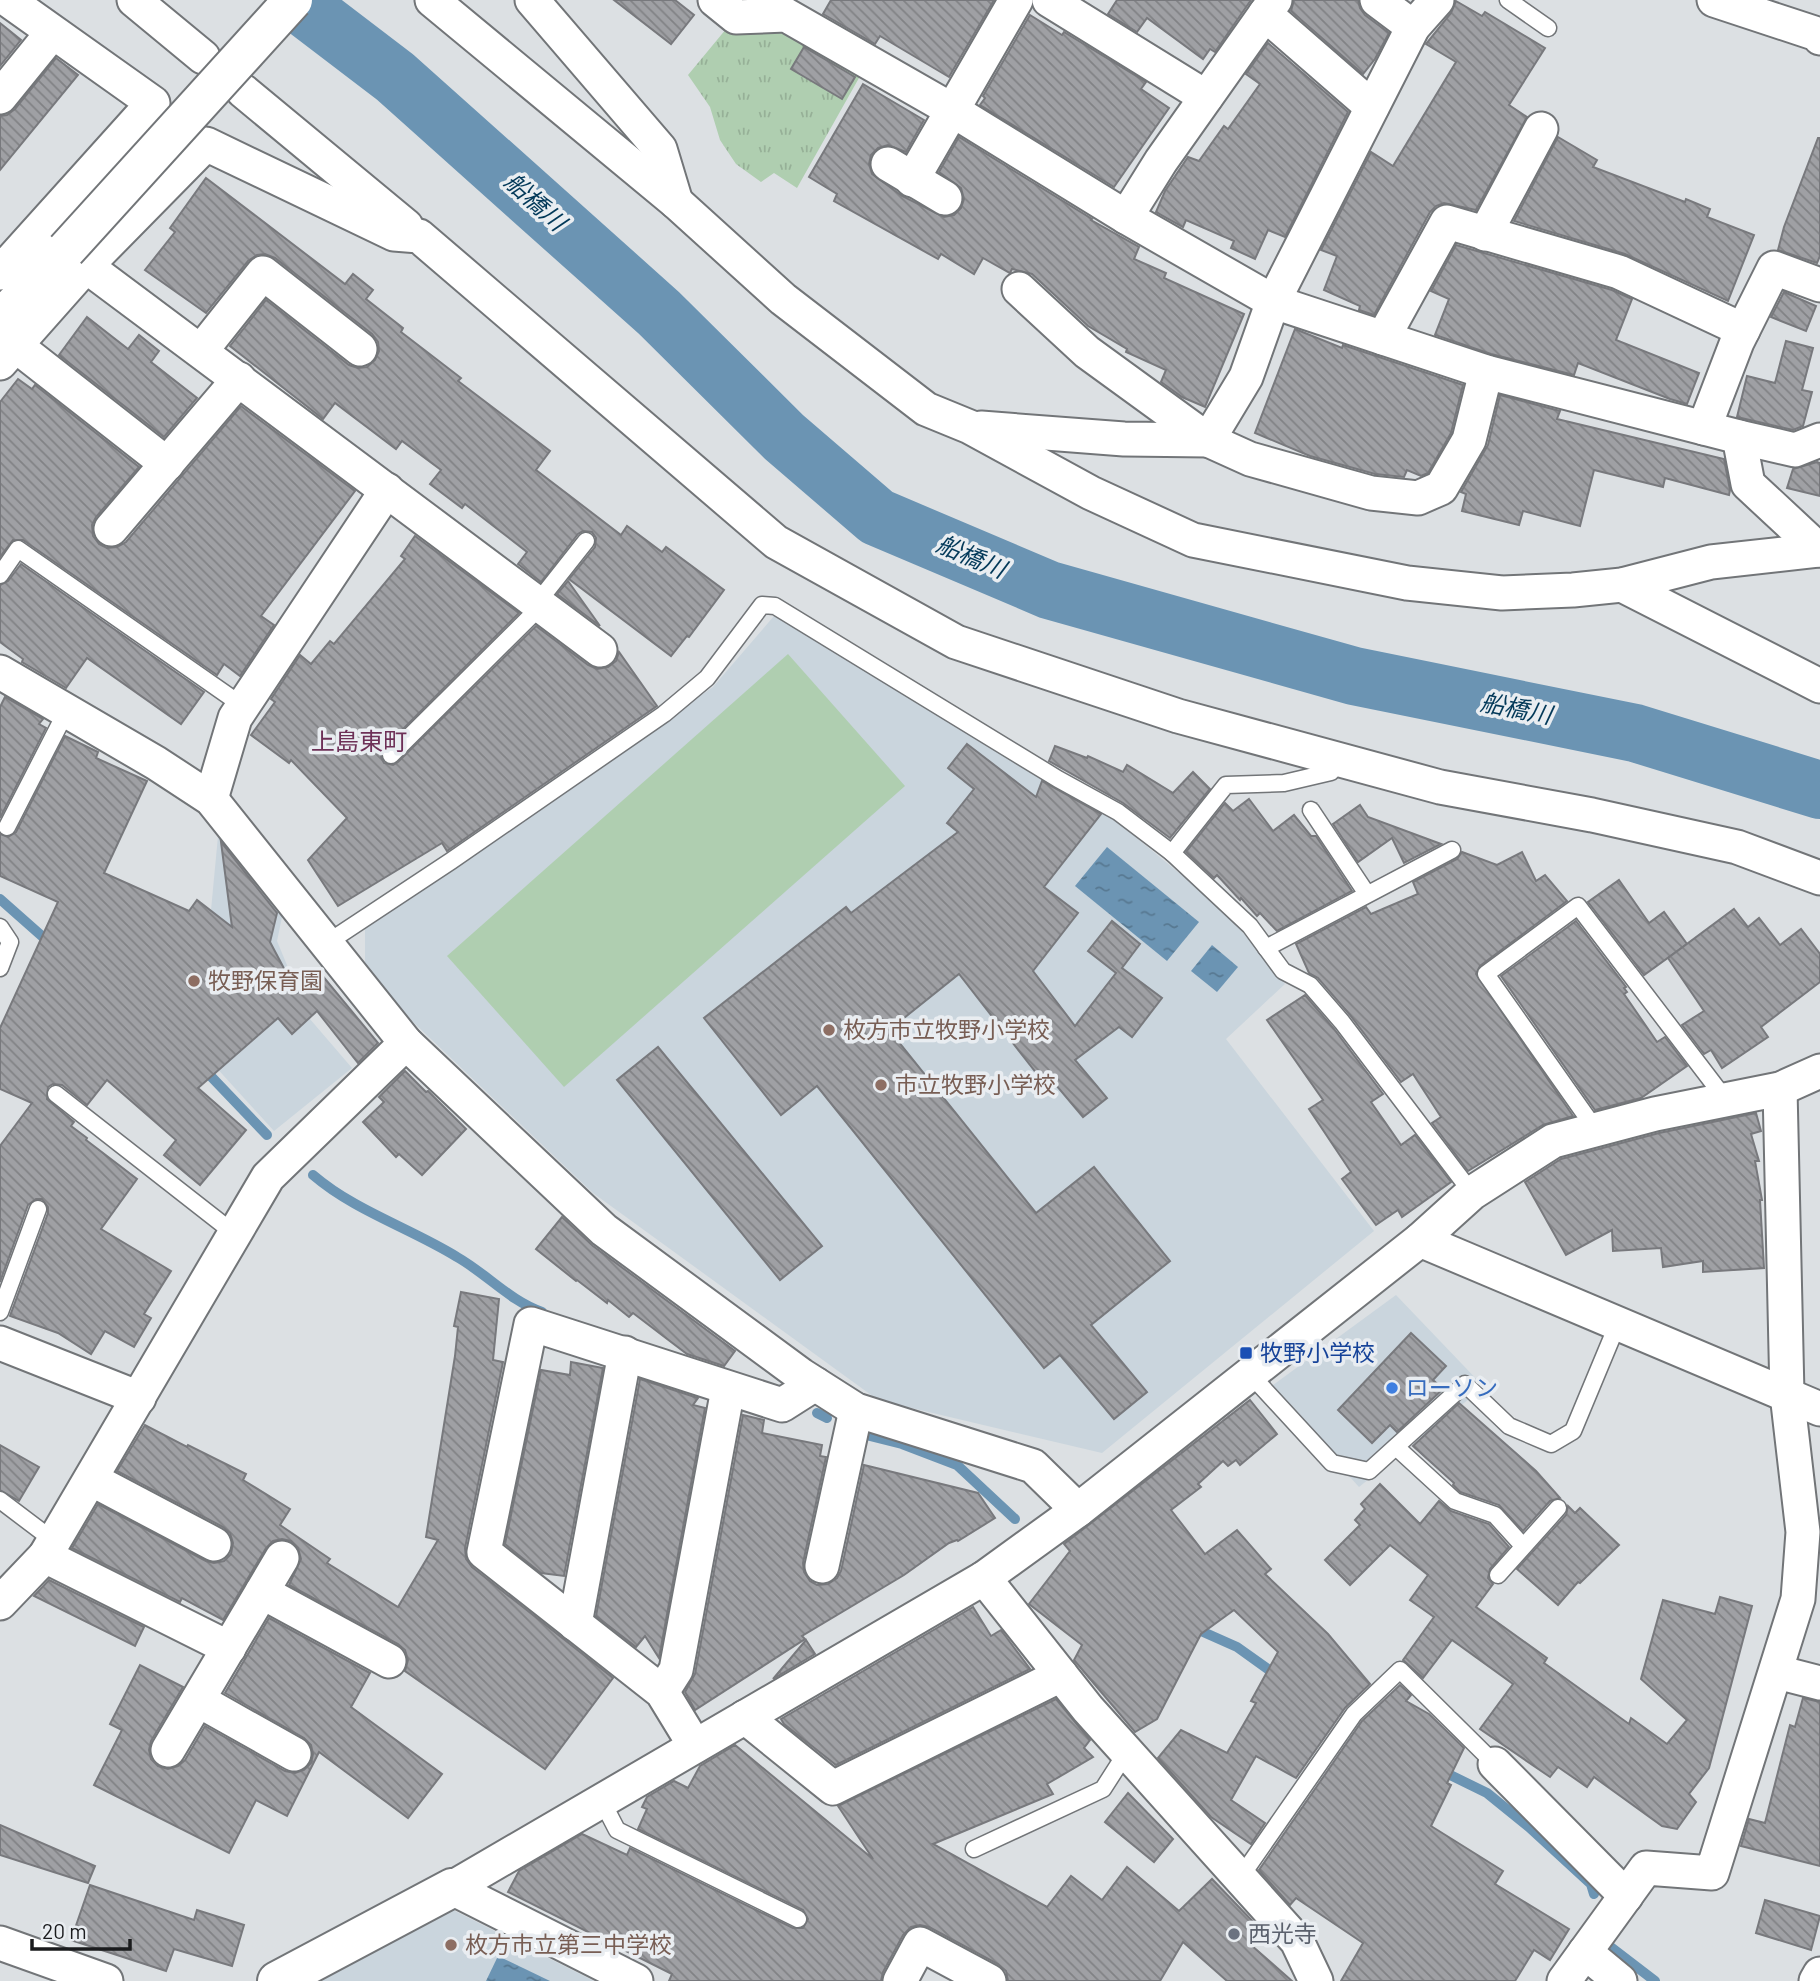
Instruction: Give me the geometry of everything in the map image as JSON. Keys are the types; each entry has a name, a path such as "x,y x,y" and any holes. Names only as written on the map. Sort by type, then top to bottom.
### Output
{"street":[{"path":"0,273 153,103 8,0"},
{"path":"134,0 203,57"},
{"path":"167,464 5,343 293,0"},
{"path":"432,0 676,202 783,299 926,409 970,427 1091,493 1194,540 1407,583 1502,593 1622,585 1711,562 1819,550"},
{"path":"532,0 660,149 676,202"},
{"path":"715,0 736,17 791,7 1126,217 1274,302 1486,372 1739,437 1795,450 1820,440"},
{"path":"945,198 900,172 952,110 1016,0"},
{"path":"1049,0 1088,10 1206,97"},
{"path":"1377,0 1413,27"},
{"path":"1208,440 1246,376 1272,304 1413,27 1437,0"},
{"path":"1714,0 1817,34 1820,38"},
{"path":"1126,217 1161,161 1270,7 1372,107"},
{"path":"0,97 52,33"},
{"path":"243,91 419,236 776,542 956,642 1178,716 1440,787 1592,815 1737,848 1820,878"},
{"path":"1485,234 1541,129"},
{"path":"76,258 205,144 394,234 419,236"},
{"path":"1383,338 1447,222 1619,272 1743,330"},
{"path":"76,258 600,650"},
{"path":"1704,428 1743,330 1774,268 1820,285"},
{"path":"201,351 263,273 360,349"},
{"path":"1018,289 1087,352 1208,440 1250,459 1371,493 1418,498 1441,488 1468,440 1486,372"},
{"path":"111,529 239,379"},
{"path":"970,427 1124,439 1208,440"},
{"path":"1739,437 1748,484 1819,550"},
{"path":"211,799 235,718 387,490"},
{"path":"1622,585 1820,686"},
{"path":"0,672 156,763 211,799 406,1043 604,1230 815,1384 856,1410 1033,1466 1078,1510"},
{"path":"0,1603 50,1548 268,1177 406,1043"},
{"path":"277,1981 452,1888 984,1578 1078,1510 1420,1240 1472,1193 1553,1141 1655,1114 1780,1089 1820,1071"},
{"path":"1564,1981 1646,1868 1712,1873 1798,1599 1803,1532 1787,1394 1780,1089"},
{"path":"1420,1240 1820,1409"},
{"path":"695,1746 662,1692 484,1552 531,1324 782,1405 815,1384"},
{"path":"0,1343 139,1398"},
{"path":"575,1624 625,1353"},
{"path":"662,1692 676,1670 728,1389"},
{"path":"822,1566 856,1410"},
{"path":"91,1479 214,1544"},
{"path":"50,1548 229,1648"},
{"path":"168,1751 282,1558"},
{"path":"984,1578 1126,1753 1297,1941 1316,1981"},
{"path":"262,1592 389,1661"},
{"path":"1777,1672 1820,1683"},
{"path":"745,1717 833,1788 1061,1675"},
{"path":"198,1700 294,1754"},
{"path":"1495,1764 1626,1896"},
{"path":"452,1888 636,1981"},
{"path":"0,1943 106,1981"},
{"path":"900,1981 920,1944 989,1981"},
{"path":"1585,1952 1620,1981"},
{"path":"1816,1981 1820,1974"}],"lane":[{"path":"1508,0 1548,29"},
{"path":"391,755 539,604 586,541"},
{"path":"0,575 18,549 243,706"},
{"path":"327,943 664,715 707,678 762,605 775,606 1058,779 1118,812 1172,853 1250,926 1283,971 1310,985 1472,1193"},
{"path":"7,827 66,712"},
{"path":"1172,853 1226,785 1284,782 1331,772 1341,759"},
{"path":"1311,810 1367,894"},
{"path":"1266,948 1452,850"},
{"path":"1595,1130 1486,974 1578,906 1726,1100"},
{"path":"0,927 10,942 0,968"},
{"path":"56,1094 236,1234"},
{"path":"0,1312 38,1209"},
{"path":"1250,1374 1332,1463 1369,1471 1465,1384 1509,1426 1551,1444 1573,1431 1618,1323"},
{"path":"1396,1447 1455,1501 1495,1515 1523,1546"},
{"path":"0,1500 50,1548"},
{"path":"1498,1575 1558,1508"},
{"path":"1240,1878 1354,1714 1400,1670 1495,1764"},
{"path":"974,1849 1102,1789 1126,1753"},
{"path":"602,1801 617,1830 798,1919"}],"shaded area":[{"name":"枚方市立牧野小学校","path":"774,616 1109,815 1225,911 1285,984 1226,1039 1374,1231 1102,1453 878,1400 593,1193 412,1021 365,966 365,929 713,687"},
{"path":"229,826 286,898 277,941 294,982 285,990 352,1068 274,1131 142,986 169,952 211,910 218,836"},
{"path":"1396,1295 1484,1387 1359,1487 1269,1388"},
{"name":"枚方市立第三中学校","path":"451,1909 594,1981 309,1981"}],"green space":[{"path":"786,15 868,62 797,188 774,173 761,182 736,164 720,140 710,107 688,75 736,17"},
{"path":"788,654 905,786 564,1087 447,956"}],"water":[{"path":"1107,847 1199,922 1167,961 1075,886"},
{"path":"1212,945 1238,967 1217,992 1191,971"},
{"path":"498,1956 550,1981 486,1981"}],"building":[{"path":"614,0 675,0 694,15 671,44"},
{"path":"831,0 994,0 949,77 880,36 875,44 823,14"},
{"path":"1117,0 1251,0 1215,52 1210,49 1203,59 1147,18 1137,32 1108,14"},
{"path":"1294,0 1358,0 1365,15 1389,33 1375,59 1363,74 1291,11"},
{"path":"1456,1 1482,16 1485,12 1545,48 1509,105 1527,117 1476,210 1444,203 1430,212 1374,315 1359,310 1360,306 1324,290 1337,256 1321,250 1371,152 1393,166 1456,62 1426,44 1451,13"},
{"path":"1030,15 1062,35 1064,32 1146,82 1141,89 1169,108 1114,187 980,105"},
{"path":"0,23 21,40 0,66"},
{"path":"1268,43 1348,112 1285,237 1268,230 1255,259 1231,248 1234,241 1186,220 1183,227 1156,212 1165,191 1188,157 1199,161 1224,126 1228,129 1260,84 1246,74"},
{"path":"804,47 855,77 842,99 791,69"},
{"path":"56,58 78,75 0,170 0,116 15,109"},
{"path":"863,84 924,120 906,152 888,145 878,148 871,155 869,164 872,174 902,196 944,217 954,215 961,208 964,199 961,188 939,172 959,137 1139,247 1134,259 1166,273 1164,278 1244,314 1205,407 1182,397 1161,382 1166,370 1126,352 1127,349 1088,326 1032,274 1012,269 1010,273 983,258 974,274 941,254 938,259 834,201 837,194 809,177"},
{"path":"1558,137 1597,160 1593,167 1710,209 1707,217 1754,235 1728,301 1625,254 1514,221"},
{"path":"1818,138 1820,256 1817,263 1778,250"},
{"path":"206,178 345,284 353,274 373,290 366,299 403,328 401,332 461,378 458,381 550,451 536,470 621,535 627,526 662,552 666,547 724,590 689,637 687,636 671,656 569,579 595,547 596,538 592,532 583,531 578,534 541,582 518,564 527,552 465,504 462,508 430,484 441,470 402,441 396,449 335,403 323,419 230,346 266,300 349,365 367,367 375,360 379,351 378,342 372,334 275,258 265,254 257,255 248,261 206,313 145,270 175,232 170,228"},
{"path":"1456,245 1612,290 1632,299 1616,340 1699,373 1687,404 1578,363 1574,375 1491,354 1435,335 1449,299 1431,291"},
{"path":"1784,292 1816,306 1806,331 1771,317"},
{"path":"87,317 128,349 139,335 159,351 151,362 197,398 164,437 59,355"},
{"path":"1295,329 1342,348 1343,345 1463,385 1451,433 1428,473 1421,476 1407,470 1404,477 1375,474 1310,456 1255,433"},
{"path":"1786,341 1813,348 1802,390 1812,392 1803,426 1793,430 1737,417 1747,376 1775,383"},
{"path":"18,379 32,389 35,385 139,467 92,525 93,536 99,544 107,548 126,542 241,406 355,491 261,616 274,625 240,676 224,664 217,675 23,540 13,540 0,557 0,402"},
{"path":"1500,395 1560,411 1557,419 1724,459 1729,495 1665,478 1663,487 1594,470 1580,526 1523,511 1519,525 1462,511 1466,494 1461,492 1488,445"},
{"path":"1820,463 1820,496 1787,488 1793,469"},
{"path":"415,536 519,613 384,748 381,757 384,763 393,765 398,762 536,626 597,669 608,667 616,661 619,652 657,706 447,851 442,843 338,906 308,860 347,818 291,760 289,763 251,735 275,702 271,699 300,655 311,664 330,641 334,644 405,559 401,556"},
{"path":"21,564 204,692 181,724 87,658 66,688 22,662 23,659 0,642 0,585 8,581"},
{"path":"568,581 600,626 557,594"},
{"path":"5,697 43,719 39,724 46,728 0,818 0,707"},
{"path":"65,736 98,752 96,758 147,781 104,873 189,911 197,900 232,927 221,842 277,913 270,942 297,993 321,974 378,1043 358,1063 317,1011 292,1034 278,1018 198,1088 246,1130 200,1185 164,1155 176,1140 107,1080 87,1105 62,1085 53,1084 48,1087 47,1099 74,1122 71,1126 137,1179 101,1229 171,1271 144,1314 151,1318 134,1347 105,1331 91,1354 58,1333 10,1316 48,1213 48,1207 42,1199 36,1199 28,1205 0,1282 0,1146 32,1103 0,1089 0,1028 58,902 0,876 0,834 8,837 16,832"},
{"path":"967,744 1036,797 1042,781 1101,814 1044,887 1078,913 1033,971 1075,1026 1116,973 1088,951 1112,921 1140,944 1122,968 1162,998 1132,1037 1119,1027 1075,1060 1107,1098 1083,1117 1051,1079 1036,1090 1030,1084 1037,1074 959,974 889,1030 1036,1213 1094,1167 1170,1261 1091,1325 1147,1392 1114,1419 1060,1355 1044,1368 817,1086 781,1115 704,1018 846,907 851,913 958,832 947,823 974,789 948,768"},
{"path":"1055,746 1087,758 1088,756 1123,772 1127,765 1173,793 1193,772 1210,789 1170,838 1123,803 1049,761"},
{"path":"1249,799 1273,831 1294,815 1311,836 1316,836 1352,891 1277,931 1260,913 1257,916 1217,875 1214,878 1186,852 1225,803 1233,811"},
{"path":"1360,805 1368,817 1441,844 1404,863 1392,838 1358,862 1333,824"},
{"path":"1462,852 1497,865 1522,852 1536,881 1545,875 1567,901 1480,966 1476,974 1573,1116 1543,1125 1468,1171 1432,1123 1441,1117 1413,1074 1401,1082 1350,1015 1318,978 1309,973 1296,944 1366,907 1371,914 1418,894 1413,882 1457,859"},
{"path":"1619,880 1649,923 1664,912 1687,944 1644,975 1588,902"},
{"path":"1734,909 1748,927 1759,918 1780,945 1801,929 1820,954 1820,982 1761,1027 1768,1037 1722,1068 1711,1050 1704,1054 1682,1025 1704,1011 1668,958"},
{"path":"1576,921 1626,987 1624,988 1627,992 1624,994 1657,1042 1665,1037 1687,1066 1641,1098 1595,1110 1501,976"},
{"path":"1305,995 1383,1094 1371,1102 1401,1145 1415,1135 1451,1182 1402,1217 1398,1210 1376,1225 1342,1179 1351,1172 1309,1109 1323,1100 1267,1020"},
{"path":"658,1047 822,1246 780,1280 617,1080"},
{"path":"405,1071 466,1129 422,1175 399,1154 396,1157 363,1122 384,1102 379,1097"},
{"path":"1756,1113 1761,1131 1751,1134 1759,1161 1755,1161 1762,1200 1764,1268 1703,1272 1703,1261 1663,1267 1661,1248 1613,1251 1612,1230 1566,1255 1525,1182 1561,1159 1659,1133"},
{"path":"562,1217 593,1246 735,1351 724,1366 687,1354 633,1313 629,1317 608,1300 607,1303 536,1249"},
{"path":"461,1292 499,1299 493,1360 503,1362 465,1548 466,1559 472,1567 613,1678 545,1769 405,1671 408,1660 405,1650 398,1644 289,1585 301,1559 298,1548 291,1541 273,1541 266,1548 223,1620 182,1598 180,1602 72,1548 98,1504 206,1561 224,1561 231,1554 233,1543 230,1533 223,1527 117,1471 145,1425 246,1474 243,1480 290,1509 280,1525 330,1559 327,1563 398,1607 438,1540 426,1537 455,1356 458,1327 454,1326"},
{"name":"ローソン","path":"1411,1333 1446,1366 1433,1380 1443,1389 1397,1432 1390,1425 1372,1443 1338,1410"},
{"path":"571,1362 603,1368 564,1576 541,1573 505,1544 541,1370 570,1375"},
{"path":"640,1379 698,1398 693,1405 705,1408 659,1658 645,1636 636,1647 596,1616"},
{"path":"1250,1400 1277,1434 1240,1465 1236,1460 1228,1466 1223,1461 1198,1484 1201,1487 1171,1510 1205,1554 1237,1530 1271,1569 1265,1574 1328,1634 1370,1684 1345,1708 1296,1778 1256,1756 1231,1800 1265,1823 1251,1844 1211,1817 1158,1758 1181,1730 1227,1753 1256,1703 1251,1701 1278,1652 1234,1610 1201,1634 1157,1719 1135,1732 1074,1660 1082,1645 1029,1604 1070,1551 1064,1544"},
{"path":"1459,1403 1536,1471 1560,1498 1550,1501 1523,1531 1499,1505 1460,1492 1454,1483 1413,1446"},
{"path":"743,1415 764,1420 762,1433 822,1445 820,1456 826,1457 803,1563 804,1572 810,1581 817,1585 828,1584 837,1578 841,1571 864,1465 978,1493 995,1518 958,1541 949,1543 904,1575 802,1636 805,1639 695,1710 685,1692 695,1674"},
{"path":"0,1445 39,1467 19,1501 0,1490"},
{"path":"1380,1484 1420,1524 1439,1501 1451,1511 1489,1524 1509,1547 1490,1569 1488,1578 1493,1584 1476,1607 1547,1658 1544,1663 1629,1724 1631,1718 1667,1744 1687,1720 1641,1679 1663,1600 1715,1614 1720,1597 1752,1606 1709,1768 1689,1794 1696,1802 1677,1829 1662,1826 1594,1777 1587,1787 1558,1767 1550,1777 1480,1729 1513,1684 1452,1640 1423,1678 1403,1660 1434,1617 1410,1600 1428,1575 1390,1545 1350,1585 1325,1560 1360,1525 1355,1520 1365,1509 1361,1504"},
{"path":"1568,1506 1575,1513 1580,1508 1619,1545 1578,1582 1558,1605 1517,1569 1566,1515"},
{"path":"49,1580 144,1627 135,1646 34,1596"},
{"path":"973,1607 991,1636 1001,1630 1030,1669 836,1765 784,1724 781,1719"},
{"path":"269,1618 370,1673 351,1707 442,1774 408,1818 319,1752 287,1816 256,1800 229,1853 94,1785 122,1730 110,1724 140,1665 183,1687 151,1741 151,1759 158,1766 168,1769 178,1766 185,1760 205,1726 285,1771 295,1773 304,1770 311,1763 313,1754 311,1745 304,1738 225,1693"},
{"path":"806,1640 815,1654 773,1679"},
{"path":"1400,1685 1411,1695 1406,1701 1429,1714 1464,1748 1447,1783 1451,1785 1431,1826 1503,1871 1495,1884 1569,1929 1550,1960 1534,1950 1515,1981 1341,1981 1363,1943 1296,1898 1290,1905 1259,1870 1362,1721"},
{"path":"1803,1698 1820,1702 1820,1866 1741,1846 1749,1819 1765,1823 1790,1725 1795,1727"},
{"path":"1056,1699 1090,1740 1084,1748 1093,1757 1047,1784 1053,1794 933,1844 1047,1907 1071,1876 1102,1900 1127,1867 1179,1911 1212,1879 1263,1932 1251,1945 1292,1981 1227,1981 1183,1942 1160,1981 1008,1981 1006,1971 998,1964 929,1927 920,1925 911,1927 903,1935 881,1981 669,1981 672,1974 508,1892 519,1871 582,1834 627,1855 630,1848 793,1928 803,1928 808,1919 803,1910 638,1829 647,1809 642,1807 647,1797 674,1781 688,1788 700,1766 735,1745 873,1859 838,1806"},
{"path":"1128,1793 1173,1839 1154,1862 1105,1822"},
{"path":"0,1825 95,1866 88,1883 0,1855"},
{"path":"90,1885 194,1920 197,1910 244,1925 232,1966 174,1949 166,1971 71,1940"},
{"path":"1765,1900 1820,1916 1811,1950 1756,1933"}],"waterway":[{"name":"船橋川","path":"294,0 395,77 659,313 784,437 877,517 1049,590 1354,676 1635,733 1820,790"},
{"path":"0,899 52,945"},
{"path":"202,1067 267,1135"},
{"path":"313,1175 347,1199 457,1257 519,1301 542,1312"},
{"path":"817,1413 827,1418"},
{"path":"858,1433 902,1444 957,1465 1015,1519"},
{"path":"1192,1627 1237,1647 1279,1677"},
{"path":"1440,1770 1487,1793 1591,1884 1594,1894"},
{"path":"1608,1945 1655,1981"}],"place":[{"name":"牧野保育園","path":"194,981"},
{"name":"枚方市立牧野小学校","path":"829,1030"},
{"name":"市立牧野小学校","path":"881,1085"},
{"name":"牧野小学校","path":"1246,1353"},
{"name":"ローソン","path":"1392,1388"},
{"name":"西光寺","path":"1234,1934"},
{"name":"枚方市立第三中学校","path":"451,1945"}],"district":[{"name":"上島東町","path":"359,742"}]}
